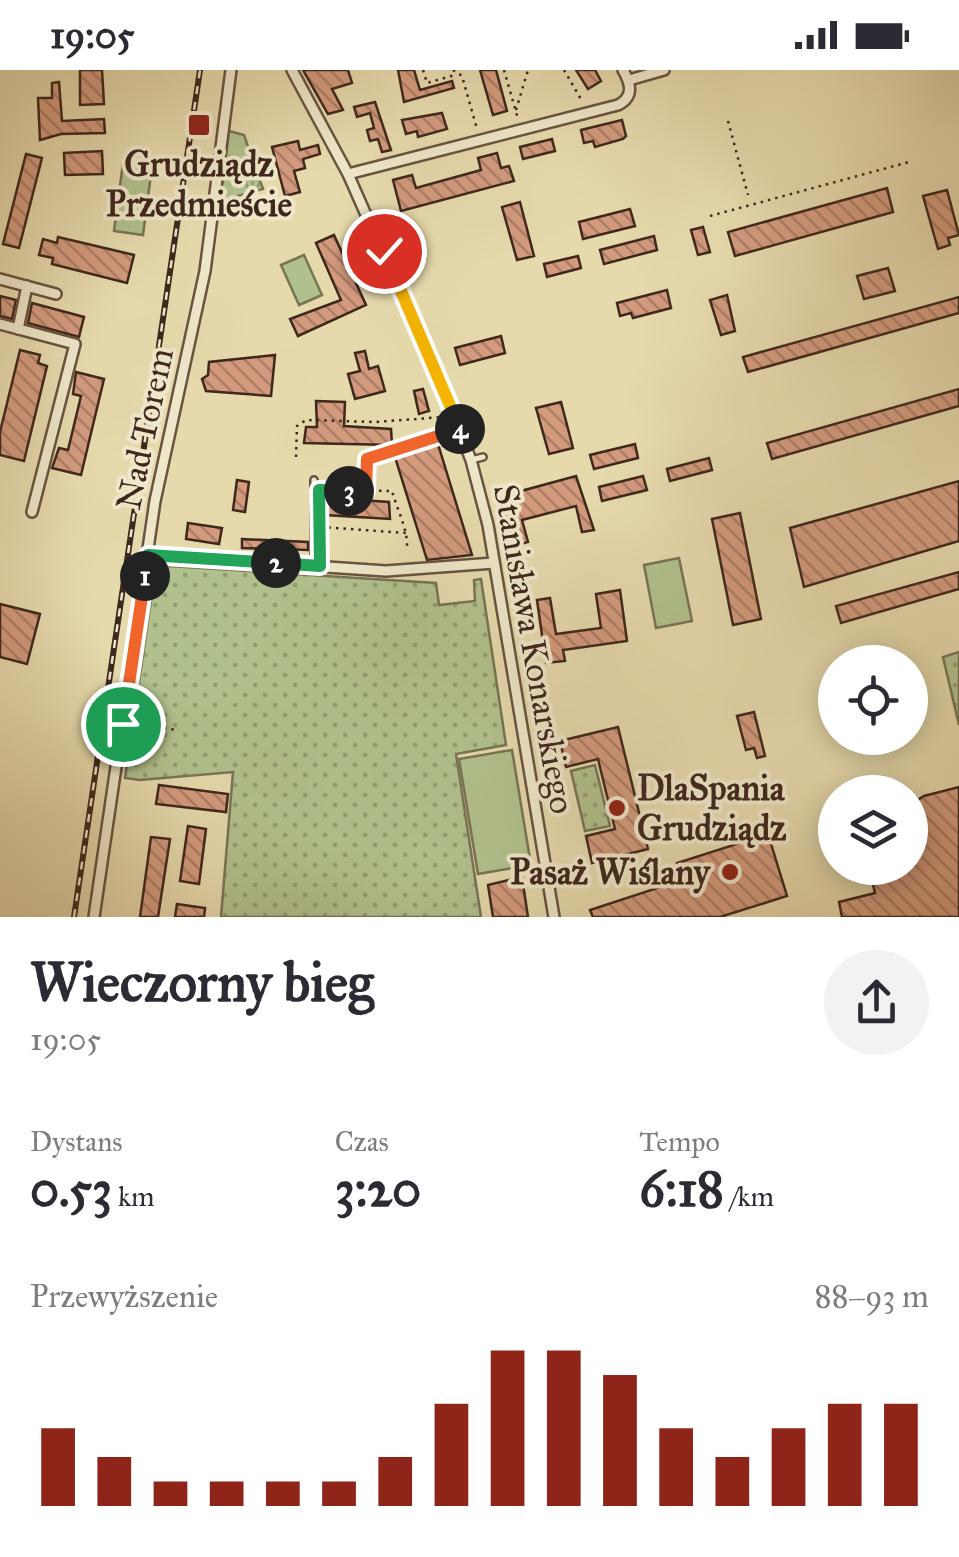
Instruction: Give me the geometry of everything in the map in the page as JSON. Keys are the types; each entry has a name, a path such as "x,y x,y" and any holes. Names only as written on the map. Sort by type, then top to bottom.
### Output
{"street":[{"name":"Nad Torem","path":"94,917 168,435 196,324 230,70"},
{"name":"Stanisława Konarskiego","path":"292,70 348,174 471,460 494,563 554,917"},
{"path":"348,174 618,106 628,98 629,80 623,70"},
{"path":"629,80 664,70"},
{"path":"0,279 56,294"},
{"path":"18,329 27,286"},
{"path":"0,324 74,344 32,512"},
{"path":"148,555 386,570 494,563"}],"lane":[{"path":"367,459 461,431"},
{"path":"471,460 483,457"},
{"path":"314,480 314,566"}],"path":[{"path":"422,70 426,83 462,76 476,129"},
{"path":"454,70 457,75"},
{"path":"504,70 518,119"},
{"path":"516,112 528,70"},
{"path":"564,70 582,101"},
{"path":"728,121 748,195"},
{"path":"710,216 909,162"},
{"path":"296,457 297,426 306,420 369,422 444,417"},
{"path":"328,421 328,427"},
{"path":"344,421 344,427"},
{"path":"369,422 369,428"},
{"path":"367,459 368,500"},
{"path":"319,490 392,491 407,547"},
{"path":"350,499 351,491"},
{"path":"319,541 319,527 406,533"},
{"path":"123,724 179,730"}],"green space":[{"path":"229,131 244,135 263,189 220,201"},
{"path":"123,163 152,167 143,235 114,231"},
{"path":"304,255 322,295 299,305 281,265"},
{"path":"679,558 692,621 656,628 644,565"},
{"path":"169,566 436,583 439,605 475,601 474,580 481,579 506,745 456,754 481,917 221,917 233,772 125,778 155,573"},
{"path":"959,652 959,725 943,657"},
{"path":"512,750 531,865 478,874 459,759"},
{"path":"595,765 610,826 585,831 571,771"}],"building":[{"path":"80,70 102,70 104,104 80,105"},
{"path":"303,70 348,70 352,83 332,89 343,110 328,114"},
{"path":"398,70 414,70 420,90 452,81 454,88 404,102"},
{"path":"480,70 496,70 507,111 493,115"},
{"path":"576,70 595,70 601,81 588,89"},
{"path":"59,82 62,121 104,119 105,133 61,134 40,140 38,98 52,98 52,83"},
{"path":"375,102 391,150 382,152 378,139 370,141 367,130 374,128 370,113 357,117 354,107"},
{"path":"442,113 447,129 418,137 417,131 406,134 402,120"},
{"path":"622,120 626,136 623,139 595,147 593,141 584,143 581,130"},
{"path":"552,139 555,151 523,159 520,147"},
{"path":"298,141 300,150 318,145 320,154 303,159 305,168 294,171 300,192 285,196 272,147"},
{"path":"102,151 103,174 65,175 64,153"},
{"path":"497,153 501,168 509,166 514,181 401,211 393,180 412,175 416,188 481,170 478,158"},
{"path":"26,154 42,158 19,248 3,244"},
{"path":"887,188 893,212 735,256 728,232"},
{"path":"947,190 959,235 948,238 950,245 938,249 923,196"},
{"path":"520,202 534,256 517,260 502,207"},
{"path":"630,209 635,226 583,239 579,222"},
{"path":"703,227 710,252 698,255 691,230"},
{"path":"334,235 366,305 298,336 290,319 341,300 316,243"},
{"path":"654,236 657,250 604,264 600,250"},
{"path":"58,237 134,255 127,283 52,264 53,258 39,255 43,239 57,243"},
{"path":"578,256 581,268 547,277 544,264"},
{"path":"888,268 895,291 864,299 857,276"},
{"path":"667,290 671,308 633,318 631,313 620,316 617,303"},
{"path":"727,295 735,331 721,335 710,300"},
{"path":"0,296 16,300 12,319 0,316"},
{"path":"959,297 959,313 748,372 743,357"},
{"path":"32,303 84,317 79,337 28,323"},
{"path":"501,336 505,353 460,365 455,348"},
{"path":"20,350 40,355 38,363 47,366 24,461 0,455 0,432"},
{"path":"365,351 369,369 378,366 385,391 355,399 348,374 360,371 355,353"},
{"path":"275,355 271,396 206,391 202,379 208,375 209,362"},
{"path":"76,372 104,379 81,475 52,468 59,448 68,450 81,396 73,394"},
{"path":"423,389 429,411 419,414 414,391"},
{"path":"959,389 959,406 772,459 767,443"},
{"path":"316,401 345,402 344,426 391,429 392,445 304,443 306,427 317,427"},
{"path":"561,402 573,448 549,454 536,408"},
{"path":"438,444 472,555 427,560 395,457"},
{"path":"635,444 638,458 594,469 590,455"},
{"path":"709,458 712,470 670,481 667,469"},
{"path":"576,476 594,530 582,532 576,506 522,520 528,542 507,548 498,514 514,510 510,494"},
{"path":"643,476 647,490 602,501 599,487"},
{"path":"237,480 249,482 245,512 233,510"},
{"path":"959,481 959,541 804,587 790,528"},
{"path":"329,498 389,502 390,519 325,515"},
{"path":"740,513 761,619 733,625 712,519"},
{"path":"188,523 222,528 219,544 186,539"},
{"path":"242,539 308,542 308,550 242,548"},
{"path":"959,572 959,589 841,623 836,606"},
{"path":"620,590 627,641 563,650 565,661 546,663 537,600 550,598 556,634 601,628 596,594"},
{"path":"0,604 40,614 27,664 0,657"},
{"path":"754,712 765,756 757,758 754,748 746,750 737,716"},
{"path":"618,727 648,849 592,863 586,836 615,829 598,759 566,767 560,741"},
{"path":"159,785 228,794 226,812 156,804"},
{"path":"959,787 959,917 842,917 839,902 875,893 873,885 928,885 928,795"},
{"path":"188,826 206,829 199,884 180,881"},
{"name":"Pasaż Wiślany","path":"768,834 787,896 720,917 593,917 590,910 682,880 677,863"},
{"path":"151,837 170,839 158,917 140,917"},
{"path":"522,877 528,917 493,917 488,885"},
{"path":"177,904 205,908 204,917 175,917"}],"railway":[{"path":"74,917 200,70"}],"place":[{"name":"Grudziądz Przedmieście","path":"199,125"},
{"name":"DlaSpania Grudziądz","path":"617,808"},
{"name":"Pasaż Wiślany","path":"730,872"}],"route":[{"path":"123,724 148,555 320,566 319,490 366,491 367,459 461,431 384,251"}]}
